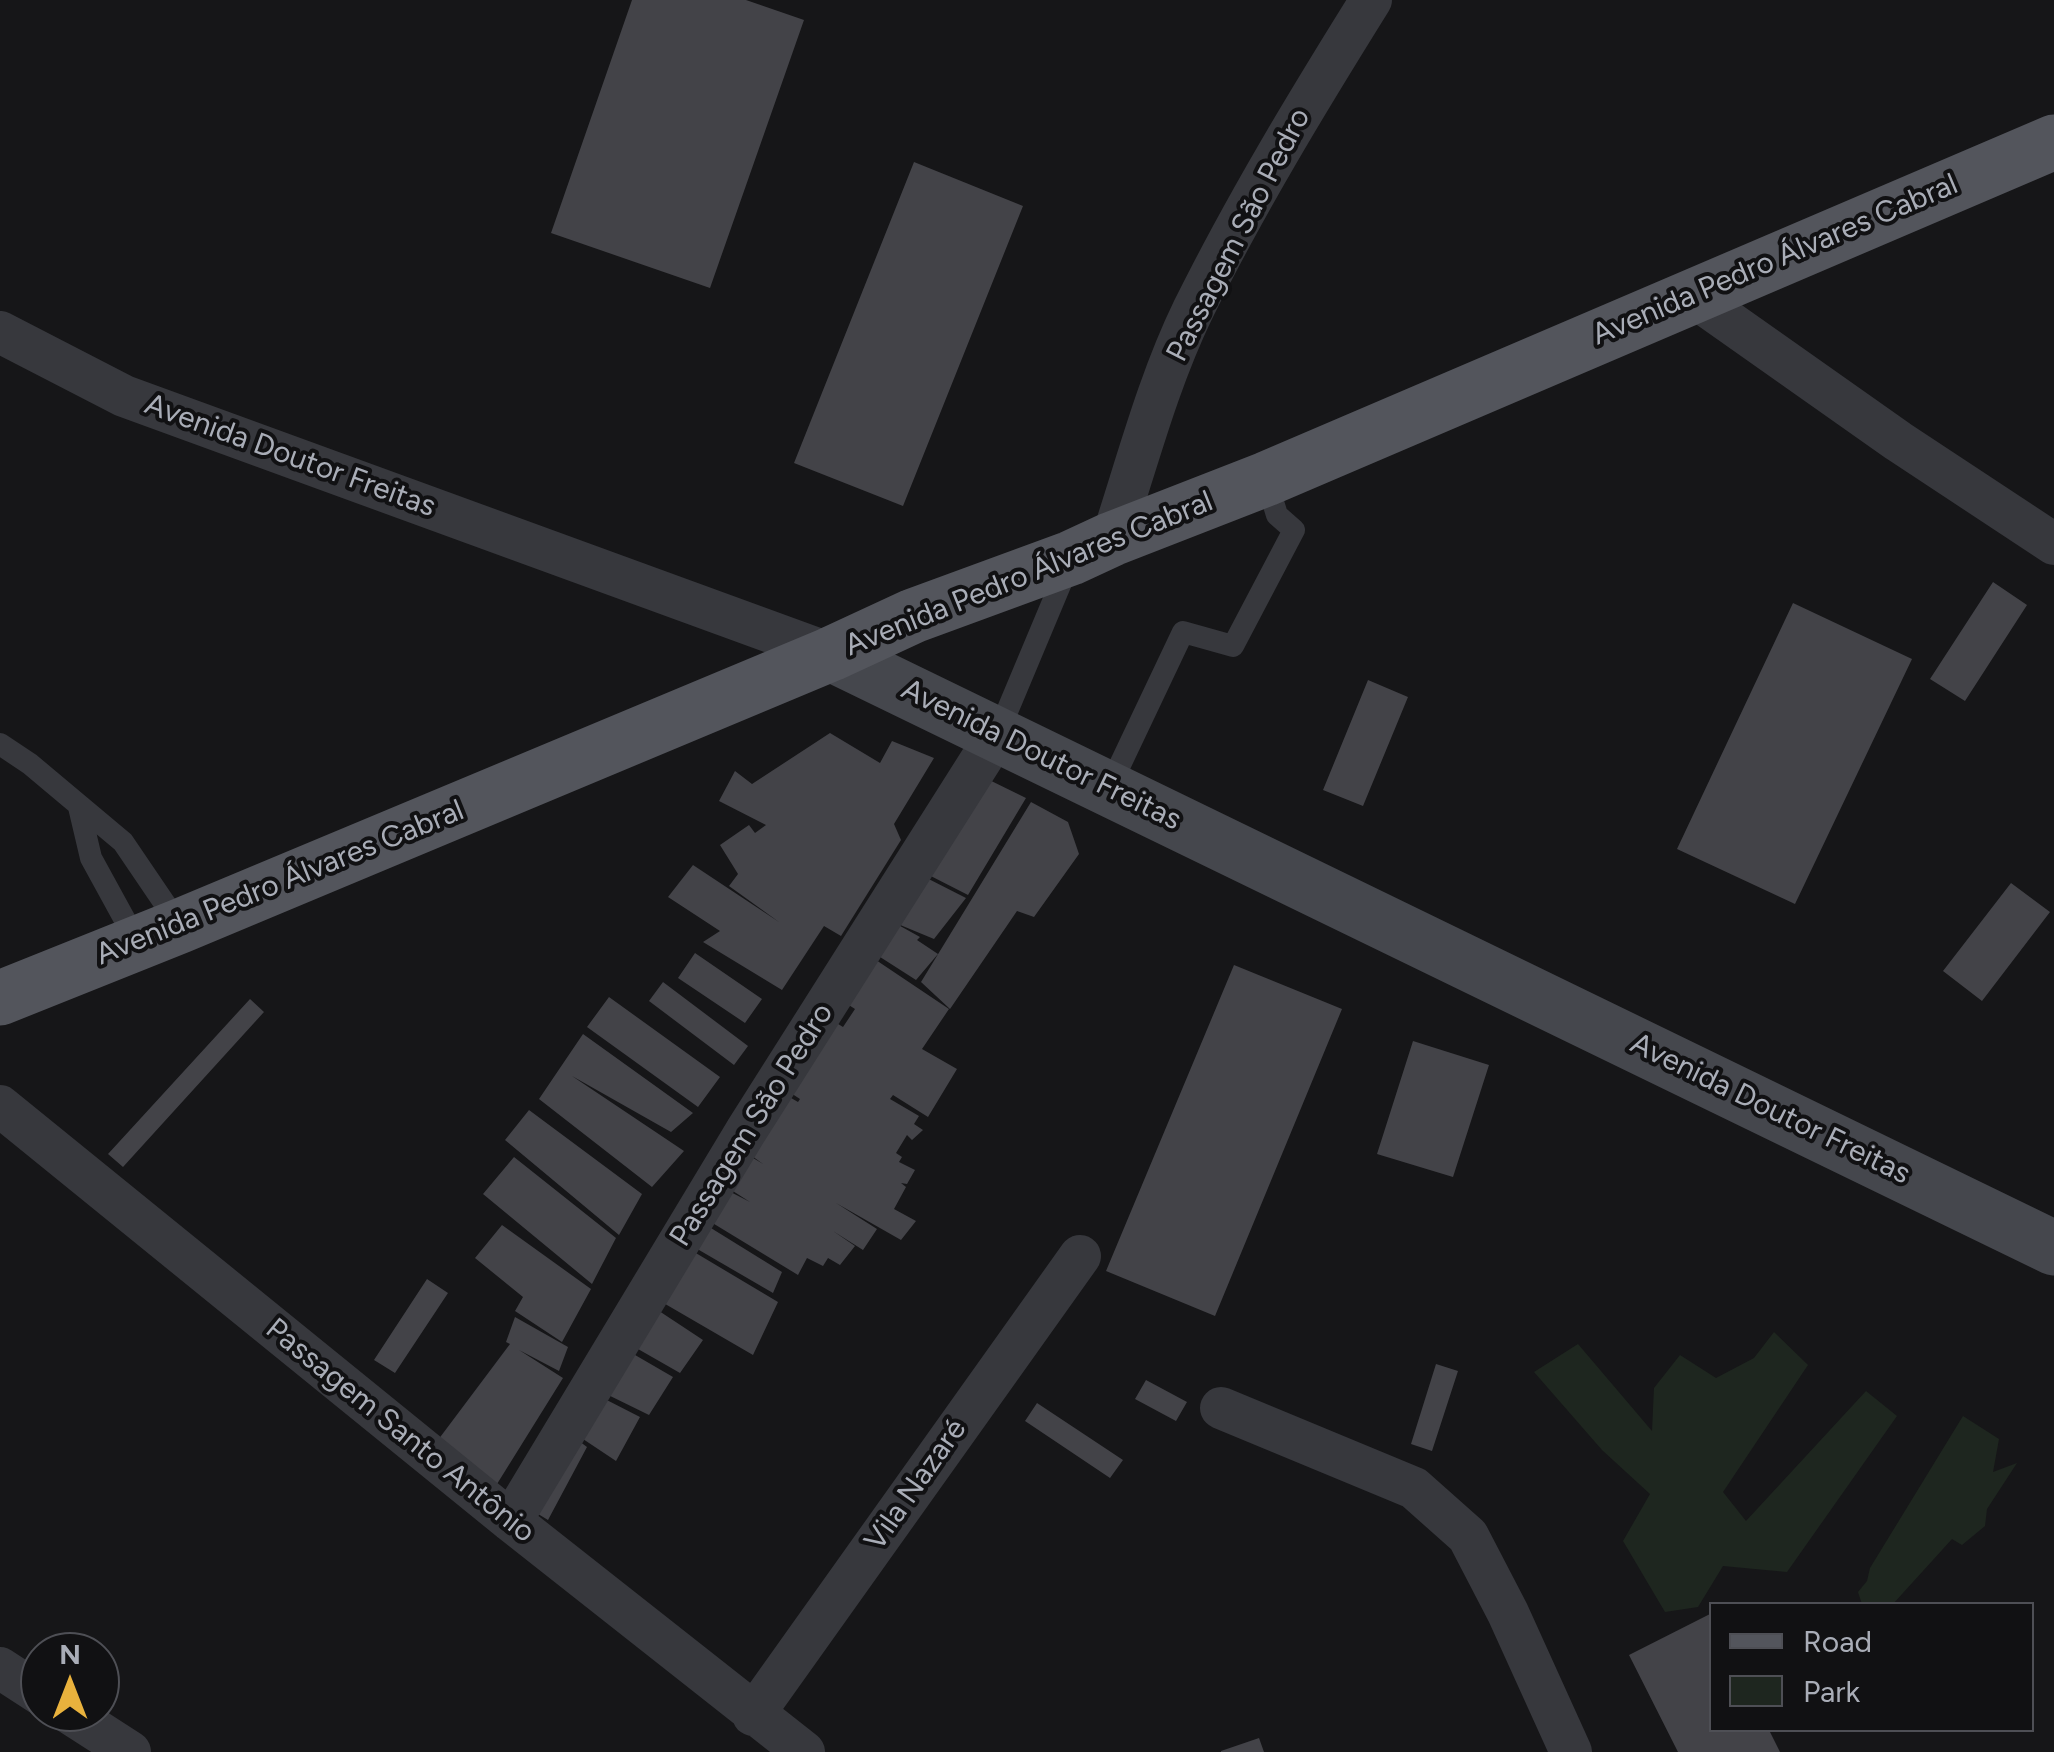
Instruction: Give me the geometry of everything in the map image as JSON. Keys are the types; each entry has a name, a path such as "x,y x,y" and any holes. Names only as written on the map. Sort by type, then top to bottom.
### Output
{"main road":[{"name":"Avenida Pedro Álvares Cabral","path":"0,998 832,654 913,616 1266,479 2054,142"},
{"name":"Avenida Doutor Freitas","path":"832,654 2054,1248"}],"street":[{"name":"Passagem São Pedro","path":"1092,549 1192,312 1294,124 1371,0"},
{"path":"1691,295 1898,442 2054,544"},
{"name":"Avenida Doutor Freitas","path":"0,332 124,396 832,654"},
{"name":"Passagem São Pedro","path":"511,1521 746,1131 998,733"},
{"name":"Passagem Santo Antônio","path":"0,1106 511,1521 804,1752"},
{"name":"Vila Nazaré","path":"753,1715 1080,1256"},
{"path":"1222,1408 1414,1488 1468,1536 1571,1752"},
{"path":"99,1732 130,1752"}],"lane":[{"path":"1109,788 1184,632 1233,646 1294,530 1277,515 1266,479"},
{"path":"998,733 1092,549"},
{"path":"0,744 30,764 123,842 159,934"},
{"path":"78,807 92,858 159,934"}],"green space":[{"path":"1774,1332 1808,1365 1723,1492 1746,1521 1866,1391 1897,1416 1787,1572 1723,1566 1698,1607 1665,1612 1623,1541 1650,1494 1602,1450 1534,1372 1578,1344 1652,1431 1654,1388 1680,1355 1716,1378 1754,1358"},
{"path":"1963,1416 1999,1439 1993,1472 2017,1463 1987,1509 1985,1526 1962,1545 1952,1539 1895,1602 1861,1602 1858,1592 1867,1581 1870,1568"}],"building":[{"path":"632,0 746,0 804,20 710,288 551,233"},
{"path":"914,162 1023,206 903,506 794,463"},
{"path":"1993,582 2027,605 1965,701 1930,679"},
{"path":"1793,603 1912,659 1795,904 1677,849"},
{"path":"1368,680 1408,697 1363,806 1323,790"},
{"path":"830,733 880,763 892,741 934,758 894,824 901,840 841,936 824,926 782,990 703,942 720,931 668,897 693,865 779,922 729,886 738,874 720,845 749,825 755,833 766,825 719,801 735,771 752,784"},
{"path":"973,772 1026,798 968,895 919,870"},
{"path":"1031,802 1068,822 1079,854 1034,917 1017,911 950,1009 921,982"},
{"path":"911,870 966,898 934,939 893,922 920,937 917,940 938,954 916,980 866,948"},
{"path":"2011,883 2050,912 1982,1001 1943,971"},
{"path":"695,953 762,999 745,1023 678,978"},
{"path":"870,956 949,1009 922,1049 957,1069 928,1117 893,1095 890,1099 919,1116 914,1124 923,1130 912,1140 907,1135 896,1153 902,1157 899,1162 915,1170 907,1184 901,1183 906,1187 894,1209 916,1221 901,1240 836,1203 877,1229 863,1250 833,1231 855,1246 840,1265 828,1258 823,1266 807,1258 798,1275 701,1216 719,1186 750,1202 722,1184 740,1150 763,1164 741,1148 779,1091 798,1102 800,1099 780,1086 830,1019 843,1027 855,1009 841,1000"},
{"path":"1234,965 1342,1009 1215,1316 1106,1271"},
{"path":"663,982 748,1046 734,1065 649,1001"},
{"path":"609,997 720,1077 698,1107 587,1027"},
{"path":"250,999 264,1012 123,1167 108,1154"},
{"path":"583,1034 693,1113 671,1132 572,1076 684,1151 652,1187 539,1099"},
{"path":"1413,1041 1489,1065 1453,1177 1377,1154"},
{"path":"529,1110 642,1194 619,1235 505,1140"},
{"path":"514,1157 616,1238 592,1284 483,1194"},
{"path":"698,1220 782,1272 773,1293 687,1243"},
{"path":"502,1225 591,1289 562,1342 515,1311 523,1297 475,1258"},
{"path":"679,1243 778,1302 753,1355 648,1294"},
{"path":"427,1279 448,1293 395,1373 374,1360"},
{"path":"650,1305 703,1340 680,1373 624,1341"},
{"path":"515,1317 568,1347 559,1371 519,1350 563,1378 497,1484 432,1448 510,1344 506,1342"},
{"path":"623,1348 673,1377 649,1415 598,1390"},
{"path":"1436,1364 1458,1371 1432,1451 1411,1444"},
{"path":"1146,1380 1187,1402 1176,1421 1135,1399"},
{"path":"595,1394 640,1417 616,1461 571,1431"},
{"path":"1037,1403 1123,1460 1110,1478 1025,1421"},
{"path":"567,1432 587,1447 548,1520 525,1506"},
{"path":"1709,1615 1709,1732 1770,1732 1780,1752 1678,1752 1629,1655"},
{"path":"1259,1738 1264,1752 1221,1752 1221,1751"}]}
